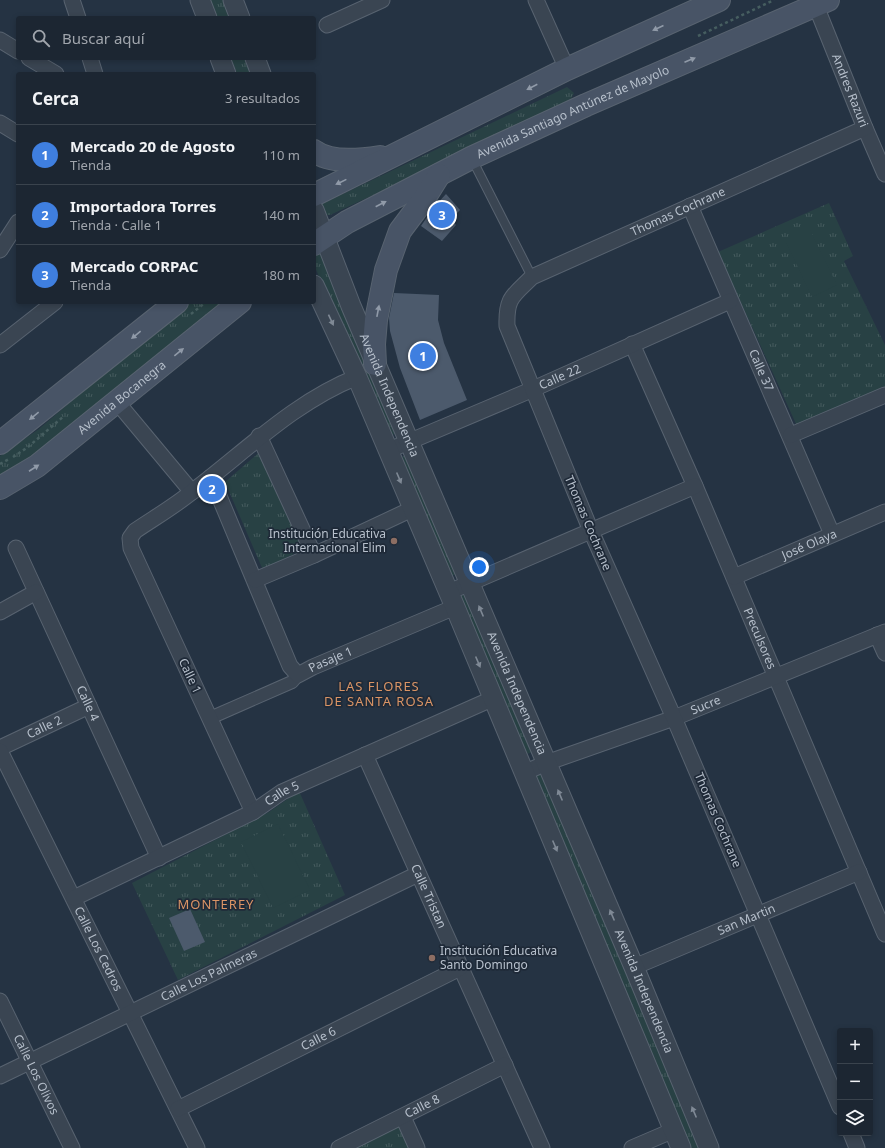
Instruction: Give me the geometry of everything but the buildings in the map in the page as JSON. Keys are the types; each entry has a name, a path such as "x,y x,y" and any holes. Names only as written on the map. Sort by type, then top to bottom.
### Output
{"main road":[{"path":"316,194 567,69 719,0"},
{"name":"Avenida Santiago Antúnez de Mayolo","path":"319,241 347,222 471,158 586,105 822,3"},
{"path":"316,152 334,158 360,160 397,154"},
{"path":"375,364 374,344 376,320 386,270 400,231 440,174"},
{"path":"0,443 174,304"},
{"name":"Avenida Bocanegra","path":"0,488 37,466 238,304"}],"street":[{"path":"72,0 77,16"},
{"path":"200,0 205,16"},
{"path":"233,0 239,16"},
{"path":"327,25 382,0"},
{"path":"536,0 567,69"},
{"name":"Andres Razuri","path":"822,3 864,128 885,174"},
{"path":"0,40 16,50"},
{"path":"32,60 53,72"},
{"path":"91,60 94,72"},
{"path":"221,60 225,72"},
{"path":"256,60 260,72"},
{"path":"0,123 16,133"},
{"name":"Thomas Cochrane","path":"837,1100 674,718 591,531 531,390 507,326 506,309 510,298 532,278 864,128"},
{"name":"Calle 37","path":"690,206 730,301 791,435 832,534"},
{"name":"Avenida Independencia","path":"316,222 319,241 375,364 470,584 634,967 709,1148"},
{"path":"0,250 16,225"},
{"name":"Avenida Independencia","path":"316,289 357,377 387,451 494,698 681,1148"},
{"name":"Calle 22","path":"387,451 531,390 730,301"},
{"path":"0,345 52,304"},
{"name":"Preculsores","path":"632,344 695,486 885,934"},
{"path":"117,402 192,492 259,436 320,396 357,377"},
{"path":"791,435 885,395"},
{"path":"259,436 314,555"},
{"path":"211,477 290,666 298,675"},
{"name":"Pasaje 1","path":"210,718 292,682 298,675 312,667 452,600 470,584 695,486"},
{"name":"Calle 1","path":"192,492 135,531 130,538 131,548 253,812"},
{"path":"255,580 314,555 412,509"},
{"name":"José Olaya","path":"734,577 885,512"},
{"name":"Calle 4","path":"16,548 159,858"},
{"path":"0,612 36,592"},
{"path":"881,633 885,653"},
{"name":"Sucre","path":"524,773 546,763 674,718 881,633"},
{"name":"Calle 5","path":"74,898 253,812 282,792 494,698"},
{"name":"Calle 2","path":"0,749 89,706"},
{"name":"Calle Los Cedros","path":"0,749 197,1148"},
{"name":"Calle Tristan","path":"365,755 542,1148"},
{"name":"San Martin","path":"634,967 759,916 859,872"},
{"name":"Calle Los Palmeras","path":"0,1076 418,874"},
{"name":"Calle 6","path":"178,1109 460,968"},
{"name":"Calle Los Olivos","path":"0,1001 72,1148"},
{"name":"Calle 8","path":"339,1148 505,1065"},
{"path":"402,1117 417,1148"},
{"path":"632,1148 674,1130"},
{"path":"852,1136 857,1148"}],"lane":[{"path":"471,158 532,278"}],"green space":[{"path":"209,0 224,0 230,16 215,16"},
{"path":"232,60 247,60 250,72 236,72"},
{"path":"567,87 574,93 568,105 330,215 324,215 320,205"},
{"path":"829,203 853,256 844,261 885,345 885,387 797,426 718,252"},
{"path":"810,230 837,285 812,297 786,242"},
{"path":"318,252 324,254 397,433 390,436 384,429 316,270 316,253"},
{"path":"189,304 221,304 33,461 0,477 0,456 39,429 130,351"},
{"path":"261,451 305,548 263,570 225,482"},
{"path":"406,455 456,574 452,576 400,458"},
{"path":"465,591 533,751 530,753 526,754 458,594"},
{"path":"539,769 704,1148 689,1148 533,779"},
{"path":"299,791 345,895 178,980 132,883 269,812"},
{"path":"278,824 310,890 273,908 241,842"},
{"path":"403,1125 413,1148 356,1148"}],"place":[{"name":"Mercado CORPAC","path":"442,215"},
{"name":"Mercado 20 de Agosto","path":"423,356"},
{"name":"Importadora Torres","path":"212,489"},
{"name":"Institución Educativa Internacional Elim","path":"394,541"},
{"name":"Institución Educativa Santo Domingo","path":"432,958"}],"district":[{"name":"LAS FLORES DE SANTA ROSA","path":"379,694"},
{"name":"MONTEREY","path":"216,904"}]}
